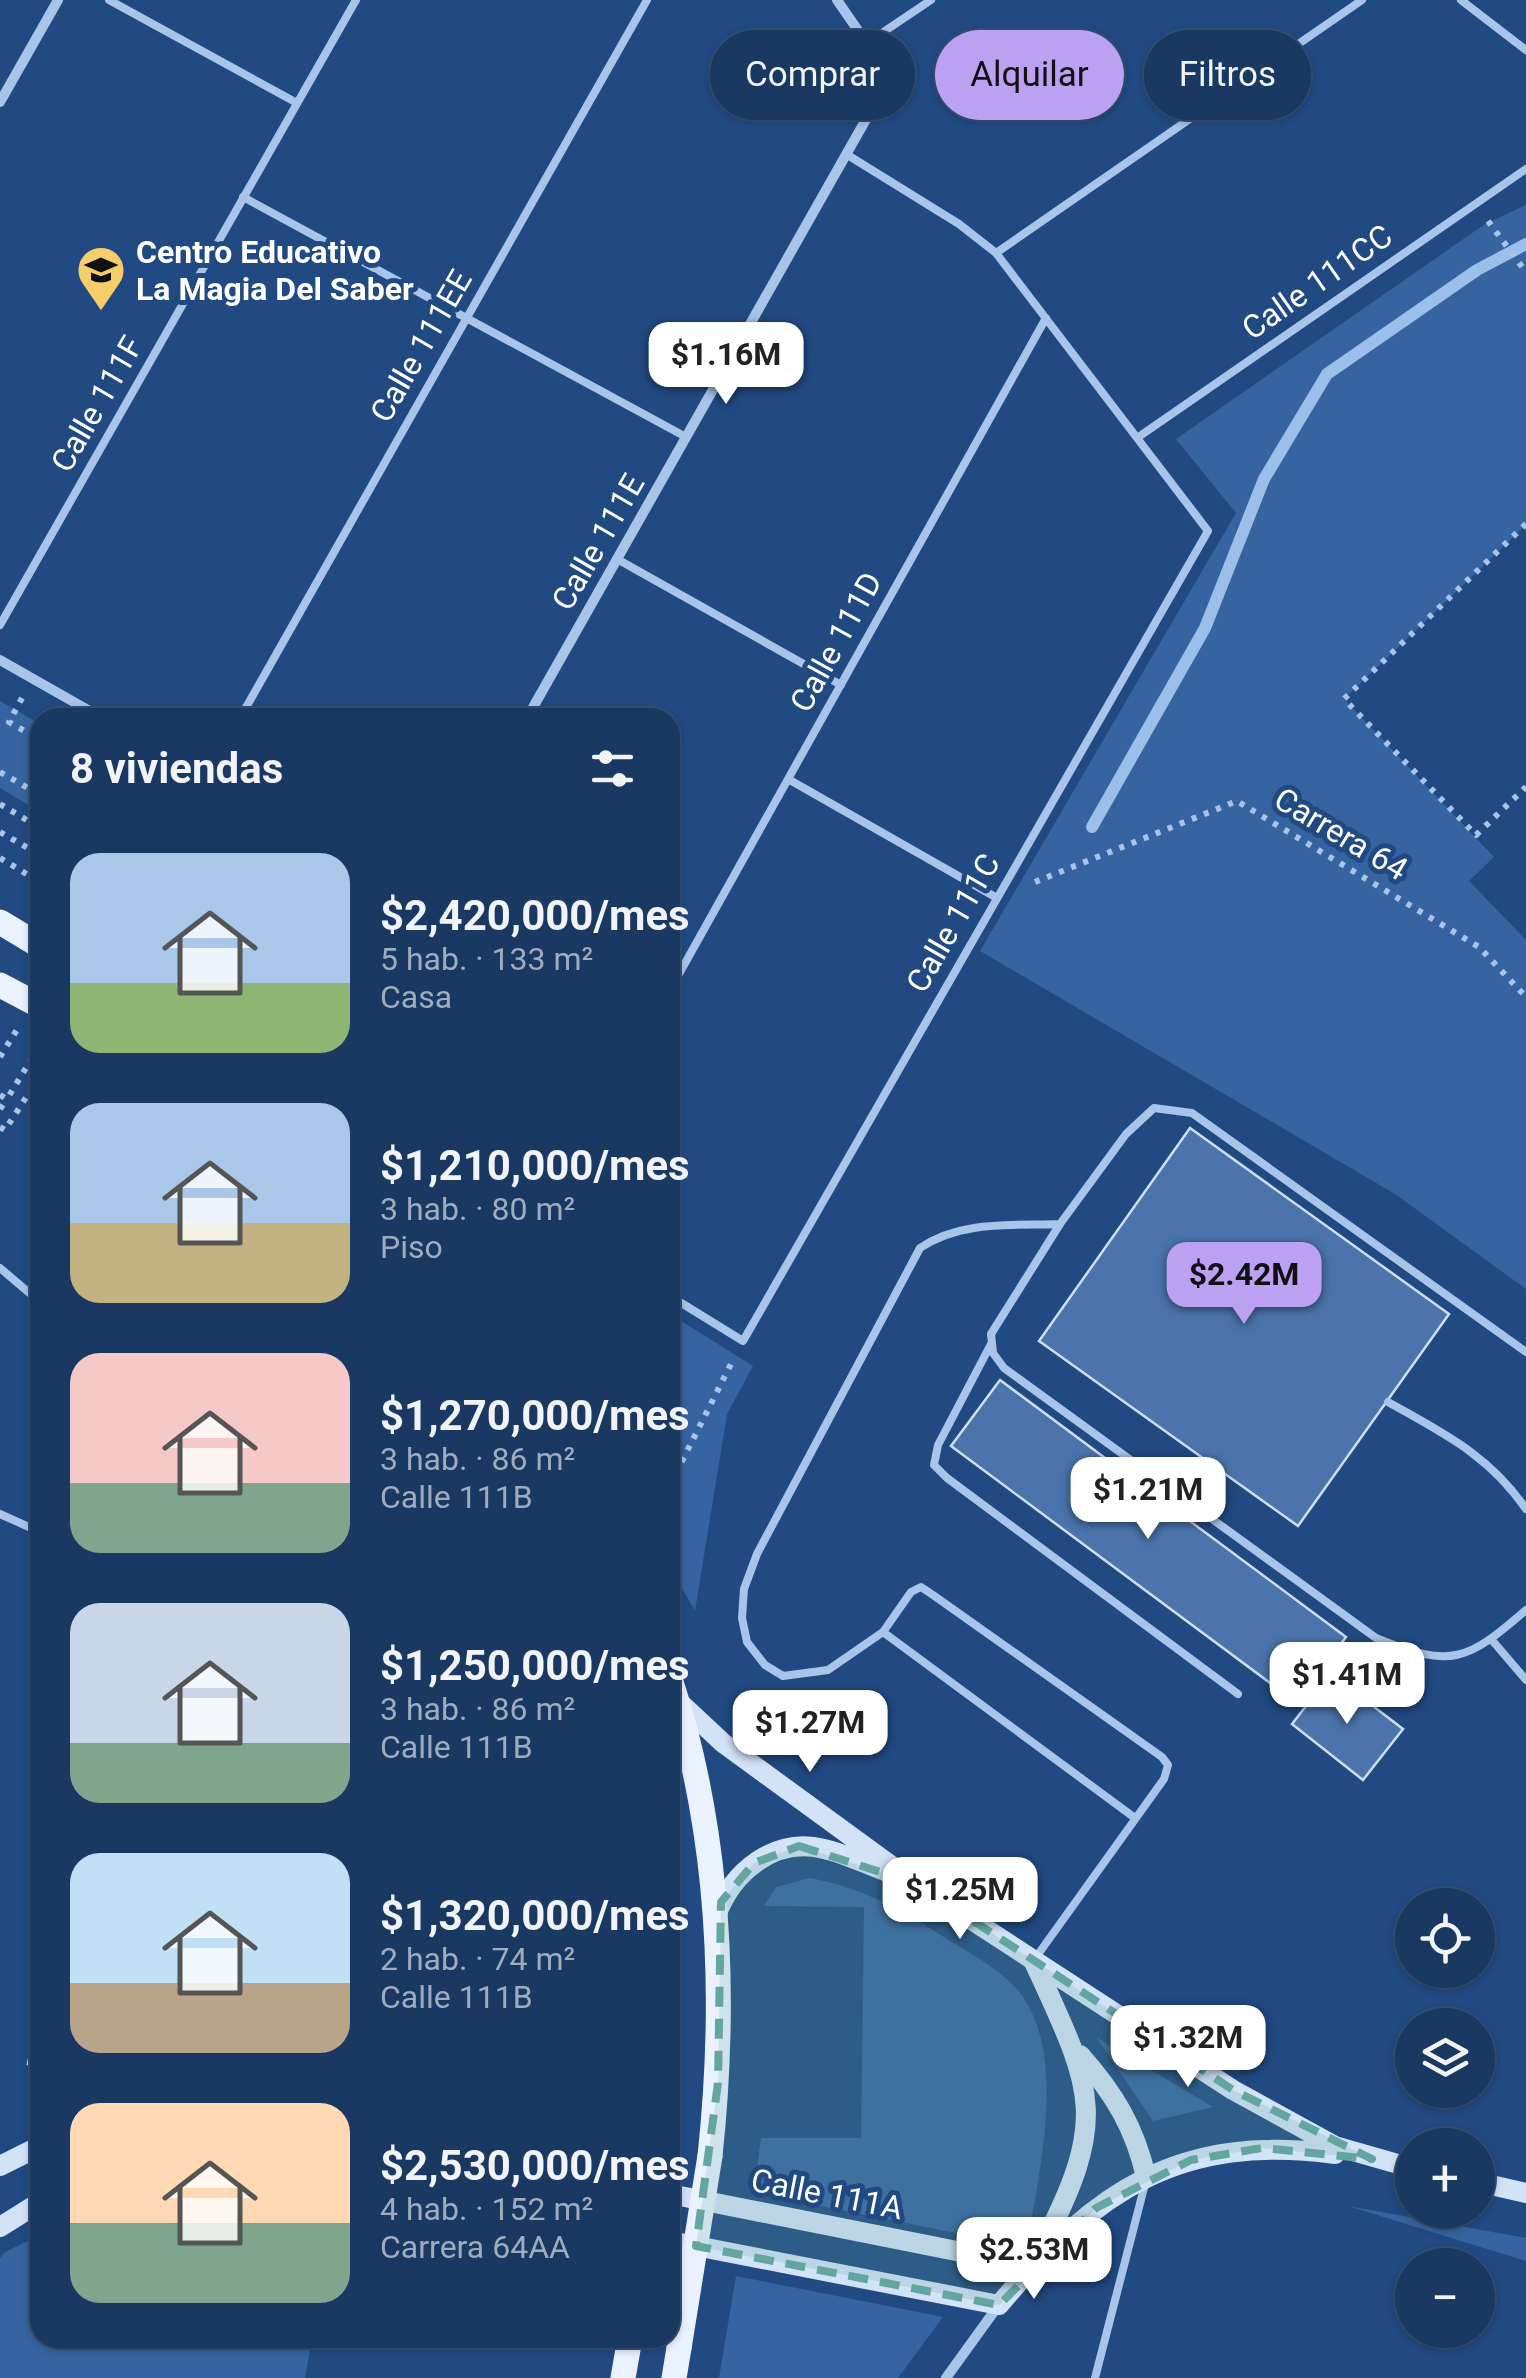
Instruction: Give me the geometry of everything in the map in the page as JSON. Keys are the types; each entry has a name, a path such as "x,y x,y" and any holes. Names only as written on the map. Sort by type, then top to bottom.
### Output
{"main road":[{"path":"0,922 30,940"},
{"path":"0,985 30,1001"},
{"path":"680,1696 724,1743 915,1882 1285,2120 1335,2146 1372,2159"},
{"path":"680,1715 701,1802 720,1992 718,2083 710,2156 680,2342"},
{"path":"715,1918 740,1874 784,1848 825,1849 915,1882"},
{"path":"1032,2266 1070,2192 1088,2124 1086,2094 1072,2046 1034,1960"},
{"path":"1072,2046 1124,2112 1138,2141 1146,2177"},
{"path":"680,2243 999,2305 1032,2266 1087,2215 1146,2177 1191,2160 1235,2150 1287,2148 1395,2164"},
{"path":"0,2166 30,2151"},
{"path":"1495,2186 1526,2193"},
{"name":"Calle 111A","path":"680,2196 1032,2266"},
{"path":"0,2227 30,2208"},
{"path":"622,2378 628,2348"},
{"path":"674,2378 679,2348"}],"street":[{"path":"0,102 58,0"},
{"path":"837,0 857,30"},
{"name":"Calle 111E","path":"533,708 866,120"},
{"path":"0,660 85,708"},
{"path":"946,2378 999,2305"}],"lane":[{"path":"109,0 297,103"},
{"name":"Calle 111F","path":"0,624 356,0"},
{"name":"Calle 111EE","path":"246,708 648,0"},
{"path":"888,30 932,0"},
{"path":"996,254 1362,0"},
{"path":"1461,0 1526,50"},
{"path":"846,154 959,224 996,254 1137,438"},
{"name":"Calle 111CC","path":"1137,438 1526,168"},
{"path":"243,197 686,437"},
{"name":"Calle 111D","path":"680,972 1046,318"},
{"name":"Calle 111C","path":"743,1341 1208,531 1137,438"},
{"path":"617,559 841,685"},
{"path":"788,780 997,898"},
{"path":"1526,1352 1192,1114 1154,1108 1126,1134 1060,1224 994,1325 991,1344 992,1353 1004,1368 1376,1638 1444,1658 1476,1650 1526,1610"},
{"path":"1034,1960 1164,1779 1168,1765 921,1587 911,1592 882,1632 828,1670 783,1676 766,1665 747,1642 742,1618 744,1589 758,1554 920,1248 961,1228 1060,1224"},
{"path":"0,1268 30,1294"},
{"path":"680,1302 743,1341"},
{"path":"991,1344 938,1444 934,1465 1238,1694"},
{"path":"1388,1402 1473,1450 1506,1480 1526,1508"},
{"path":"0,1514 30,1528"},
{"path":"882,1632 1135,1818"},
{"path":"1492,1639 1526,1680"},
{"path":"1094,2378 1146,2177"}],"path":[{"path":"1494,229 1526,272"},
{"path":"1526,524 1344,699 1476,835 1526,787"},
{"path":"30,734 8,722 34,679"},
{"path":"0,772 30,789"},
{"name":"Carrera 64","path":"997,898 1237,800 1479,947 1526,997"},
{"path":"0,804 30,822"},
{"path":"0,832 30,849"},
{"path":"0,858 30,876"},
{"path":"0,1057 20,1026"},
{"path":"0,1109 3,1097 30,1059"},
{"path":"0,1127 5,1130 30,1091"},
{"path":"680,1465 743,1341"}],"highlighted area":[{"path":"799,1846 915,1883 1233,2090 1372,2159 1262,2148 1191,2160 1096,2208 999,2305 696,2246 718,2083 721,1902 754,1863"}],"shaded area":[{"path":"1526,205 1526,525 1344,699 1494,857 1469,881 1526,940 1526,1289 1395,1194 980,951 1236,513 1176,439 1485,224"},
{"path":"0,701 30,718 30,806 0,788"},
{"path":"680,1320 753,1366 727,1414 695,1611 680,1585"},
{"path":"809,1878 864,1894 914,1919 989,1965 1025,2000 1037,2026 1047,2088 1042,2154 1027,2247 754,2193 761,2138 861,2138 864,1907 764,1906 776,1887"},
{"path":"1096,2037 1213,2107 1153,2121"},
{"path":"1348,2206 1395,2214 1395,2221"},
{"path":"1419,2228 1470,2228 1526,2238 1526,2261 1495,2251 1495,2248"},
{"path":"30,2240 30,2348 310,2348 305,2378 0,2378 0,2258"},
{"path":"736,2276 943,2317 898,2378 719,2378"}],"building":[{"path":"1190,1128 1449,1314 1298,1526 1039,1341"},
{"path":"1000,1380 1346,1637 1297,1703 951,1446"},
{"path":"1331,1674 1403,1729 1363,1780 1292,1724"}],"waterway":[{"path":"1092,827 1205,628 1264,479 1327,374 1477,270 1526,244"}],"place":[{"name":"Centro Educativo La Magia Del Saber","path":"101,312"}]}
